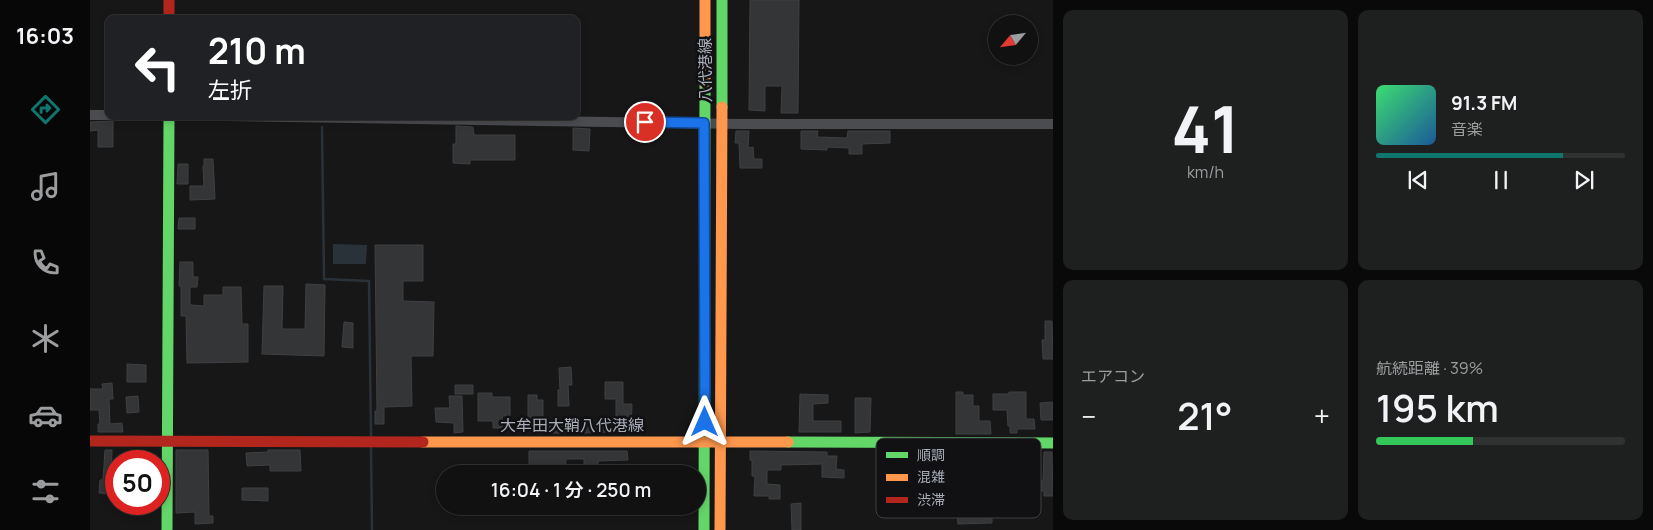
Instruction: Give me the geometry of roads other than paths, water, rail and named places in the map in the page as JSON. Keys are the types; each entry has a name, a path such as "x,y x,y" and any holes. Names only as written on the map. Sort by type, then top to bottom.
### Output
{"main road":[{"path":"169,0 169,15"},
{"name":"八代港線","path":"704,530 705,0"},
{"name":"八代港線","path":"720,530 722,0"},
{"path":"167,530 169,120"},
{"name":"大牟田大鞘八代港線","path":"90,441 876,442"}],"street":[{"path":"90,115 105,115"},
{"path":"499,120 704,123 1053,124"}],"waterway":[{"path":"322,127 324,279 369,281 371,436"},
{"path":"371,447 372,530"}]}
